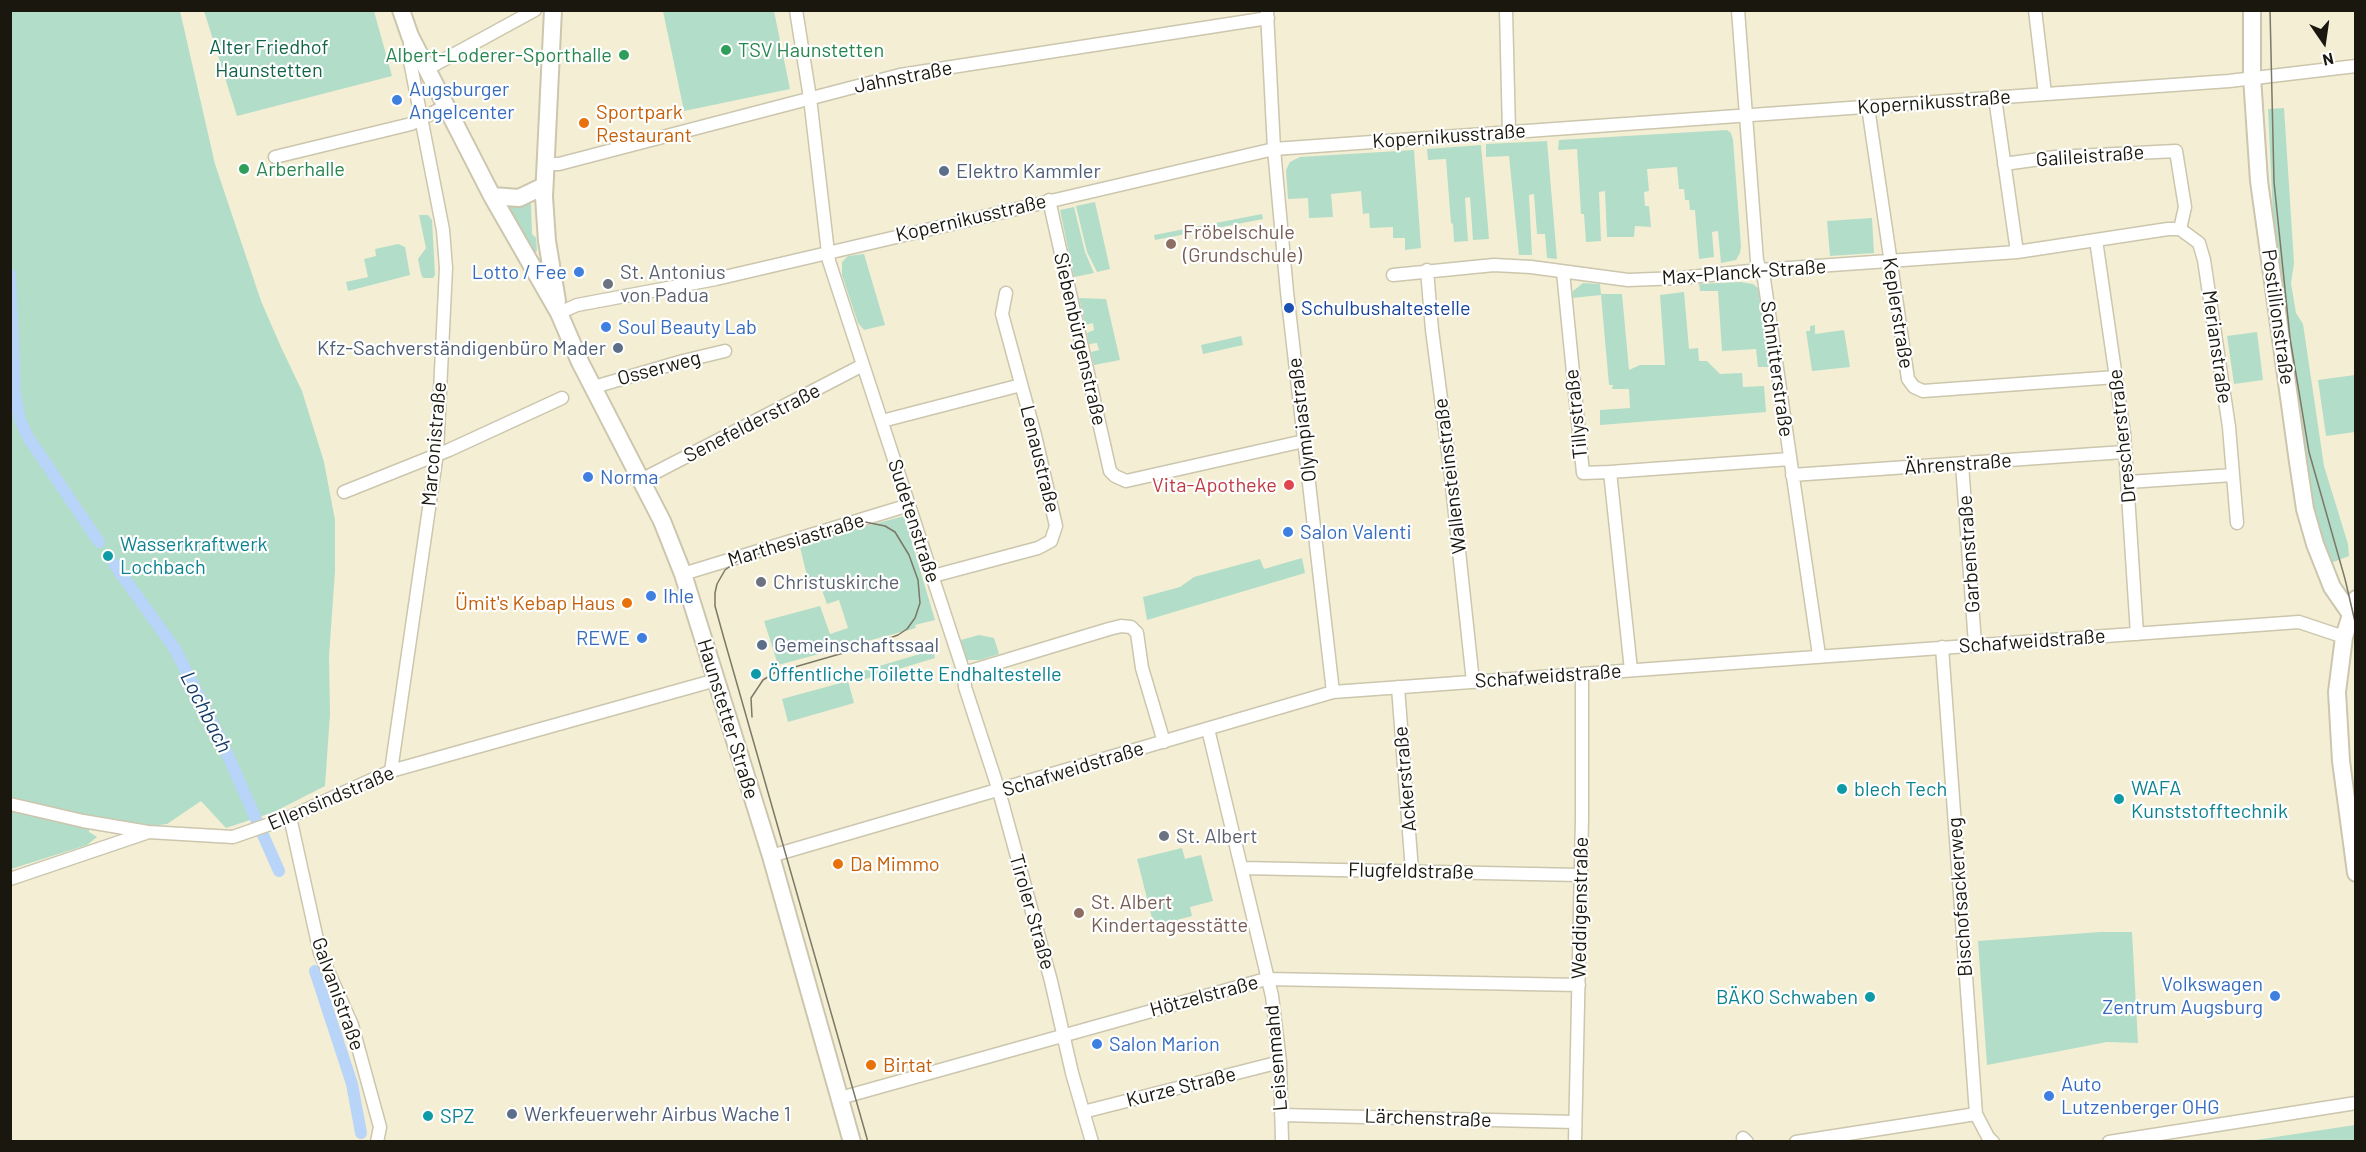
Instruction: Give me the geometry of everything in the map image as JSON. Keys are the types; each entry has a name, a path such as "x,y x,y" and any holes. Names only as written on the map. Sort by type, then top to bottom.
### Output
{"street":[{"path":"401,10 410,36 492,196 559,313"},
{"path":"427,69 535,10"},
{"path":"553,10 544,186 547,241 559,313"},
{"name":"Sudetenstraße","path":"796,10 810,98 828,252 862,365 964,673 966,687 999,791"},
{"path":"1506,10 1509,132"},
{"name":"Schnitterstraße","path":"1738,10 1757,261 1764,279 1819,655"},
{"path":"2036,10 2045,94"},
{"name":"Postillionstraße","path":"2252,10 2252,77 2259,181 2305,509 2315,544 2332,587 2353,606"},
{"name":"Jahnstraße","path":"545,164 559,164 900,75 1268,14"},
{"name":"Olympiastraße","path":"1268,14 1274,149 1333,692"},
{"name":"Marconistraße","path":"391,771 437,453 446,249 410,60 410,36"},
{"name":"Kopernikusstraße","path":"559,313 577,305 716,279 1274,149 1995,98 2252,77 2355,66"},
{"path":"1995,98 2017,252"},
{"path":"275,157 411,124 446,106"},
{"name":"Keplerstraße","path":"1868,107 1908,379 1914,387 1923,391 2116,377"},
{"name":"Galileistraße","path":"2004,164 2055,157 2176,151 2185,207 2180,229"},
{"path":"492,196 519,198 544,186"},
{"name":"Siebenbürgenstraße","path":"1049,200 1110,471 1115,476 1126,481 1304,441"},
{"path":"2096,240 2180,229"},
{"name":"Merianstraße","path":"2180,229 2199,243 2205,261 2229,427 2237,523"},
{"name":"Max-Planck-Straße","path":"1393,275 1494,265 1628,280 1680,278 1760,270 2017,252 2096,240"},
{"name":"Drescherstraße","path":"2096,240 2116,377 2128,482 2137,634"},
{"name":"Wallensteinstraße","path":"1427,270 1433,340 1450,467 1473,682"},
{"name":"Tillystraße","path":"1563,272 1583,473 1610,472 1631,670"},
{"name":"Lenaustraße","path":"933,576 1038,548 1051,541 1056,526 1002,314 1006,293"},
{"name":"Haunstetter Straße","path":"559,313 580,362 662,521 683,574 771,856 852,1142"},
{"name":"Osserweg","path":"594,387 683,360 725,351"},
{"name":"Senefelderstraße","path":"642,480 862,365"},
{"path":"882,421 1021,385"},
{"path":"344,492 449,450 562,398"},
{"name":"Ährenstraße","path":"1792,475 2124,452"},
{"path":"1610,472 1790,459"},
{"name":"Garbenstraße","path":"1962,464 1975,644"},
{"path":"2128,482 2233,475"},
{"name":"Marthesiastraße","path":"683,574 909,505"},
{"path":"2353,606 2344,637 2337,692 2341,762 2355,873"},
{"name":"Schafweidstraße","path":"771,856 1333,692 2299,622 2344,637"},
{"path":"964,673 1121,626 1131,627 1137,633 1142,668 1164,742"},
{"name":"Bischofsackerweg","path":"1942,647 1976,1114 1988,1137 1994,1142"},
{"name":"Weddigenstraße","path":"1575,1142 1582,675"},
{"name":"Ellensindstraße","path":"10,804 83,821 148,832 233,837 290,817 391,771 716,680"},
{"name":"Ackerstraße","path":"1398,687 1412,871"},
{"name":"Leisenmahd","path":"1208,729 1266,979 1272,996 1280,1062 1282,1142"},
{"name":"Tiroler Straße","path":"999,791 1092,1142"},
{"name":"Galvanistraße","path":"290,817 320,953 352,1025 380,1127 377,1139"},
{"path":"10,879 148,832"},
{"name":"Flugfeldstraße","path":"1242,868 1580,875"},
{"name":"Hötzelstraße","path":"840,1098 1266,979 1579,985"},
{"name":"Kurze Straße","path":"1083,1112 1280,1062"},
{"path":"2109,1142 2355,1103"},
{"path":"1796,1142 1976,1114"},
{"name":"Lärchenstraße","path":"1281,1115 1575,1122"}],"green space":[{"path":"11,11 180,11 215,164 261,301 302,391 324,462 335,520 335,571 329,656 330,714 325,786 274,812 226,828 201,801 167,824 136,825 90,816 89,832 97,837 87,845 11,869"},
{"name":"Alter Friedhof Haunstetten","path":"204,11 374,11 392,76 237,116"},
{"name":"TSV Haunstetten","path":"663,11 774,11 790,89 684,111"},
{"path":"2284,108 2294,263 2291,283 2296,313 2303,324 2324,466 2348,544 2349,556 2331,563 2315,513 2274,237 2268,109"},
{"path":"1727,130 1731,133 1733,140 1741,246 1736,260 1721,263 1718,231 1712,232 1714,257 1699,259 1695,210 1690,210 1689,200 1685,200 1684,189 1679,189 1677,167 1647,169 1649,191 1644,192 1645,206 1649,206 1651,227 1635,226 1634,237 1607,237 1605,191 1599,192 1601,241 1586,242 1584,214 1581,214 1577,149 1558,150 1559,140"},
{"path":"1547,141 1557,259 1547,258 1545,234 1537,234 1534,194 1529,195 1532,255 1519,255 1509,156 1486,157 1486,144"},
{"path":"1481,145 1489,239 1473,240 1470,197 1465,198 1468,241 1454,242 1446,159 1428,160 1427,149"},
{"path":"1414,150 1421,248 1405,250 1405,238 1393,238 1393,227 1370,228 1369,213 1363,214 1361,191 1331,194 1333,217 1309,218 1308,198 1288,199 1286,170 1290,162 1300,157"},
{"path":"1095,202 1110,269 1097,272 1087,252 1076,206"},
{"path":"531,203 532,234 536,238 537,251 534,253 531,252 509,210 510,206"},
{"path":"1074,207 1085,252 1094,273 1074,277 1060,210"},
{"path":"1262,214 1263,219 1155,240 1154,235"},
{"path":"419,215 428,215 432,220 435,275 433,278 423,278 421,274 418,259 426,248"},
{"path":"1872,218 1874,253 1830,256 1827,221"},
{"path":"398,244 405,247 410,275 348,291 346,282 368,277 364,259 376,256 375,249"},
{"path":"864,254 885,325 864,330 858,323 842,275 842,262 848,256"},
{"path":"1740,282 1753,284 1758,288 1770,367 1758,367 1756,349 1722,351 1718,291 1700,291 1699,284"},
{"path":"1583,283 1600,284 1601,294 1622,294 1629,370 1640,365 1665,365 1660,295 1684,292 1689,349 1698,348 1699,361 1707,361 1720,374 1742,373 1743,387 1764,386 1766,412 1600,425 1600,410 1630,408 1629,389 1612,389 1613,385 1609,385 1601,295 1572,298 1573,291"},
{"path":"1079,298 1106,299 1120,360 1094,365 1091,352 1099,350 1097,343 1089,344 1087,333 1094,330 1093,323 1085,325"},
{"path":"1815,325 1815,334 1844,330 1850,367 1812,371 1806,331 1810,331 1810,326"},
{"path":"2257,332 2263,380 2234,384 2227,336"},
{"path":"1241,336 1243,345 1203,354 1201,345"},
{"path":"2355,375 2355,432 2326,436 2318,380"},
{"path":"904,516 935,620 915,625 916,628 778,665 764,621 820,606 830,634 848,628 839,600 827,604 820,585 809,584 799,543 852,528 860,530 863,527"},
{"path":"1302,558 1305,573 1147,620 1143,597 1180,587 1194,577 1260,559 1264,569"},
{"path":"979,635 994,638 999,654 980,660 963,660 957,641"},
{"path":"933,650 935,658 859,681 856,673"},
{"path":"848,681 854,703 788,722 782,699"},
{"path":"1182,848 1185,859 1201,855 1213,901 1190,907 1192,916 1154,926 1137,859"},
{"path":"2100,932 2132,932 2138,1043 2107,1042 1987,1065 1978,941"},
{"path":"2355,1125 2355,1141 2249,1141"}],"waterway":[{"name":"Lochbach","path":"10,274 15,394 20,420 28,437 99,542"},
{"name":"Lochbach","path":"114,564 175,649 221,740 279,871"},
{"name":"Lochbach","path":"315,971 352,1084 361,1133"}],"tram line":[{"path":"2270,10 2274,182 2290,338 2309,452 2356,626"},
{"path":"868,1142 715,606 717,584 725,570 739,560 865,522 885,526 895,532 909,555 918,580 920,603 915,618 907,629 874,644"},
{"path":"752,717 751,698 763,680 774,673 864,647"}],"place":[{"name":"TSV Haunstetten","path":"726,50"},
{"name":"Albert-Loderer-Sporthalle","path":"624,55"},
{"name":"Augsburger Angelcenter","path":"397,100"},
{"name":"Sportpark Restaurant","path":"584,123"},
{"name":"Arberhalle","path":"244,169"},
{"name":"Elektro Kammler","path":"944,171"},
{"name":"Fröbelschule (Grundschule)","path":"1171,244"},
{"name":"Lotto / Fee","path":"579,272"},
{"name":"St. Antonius von Padua","path":"608,284"},
{"name":"Schulbushaltestelle","path":"1289,308"},
{"name":"Soul Beauty Lab","path":"606,327"},
{"name":"Kfz-Sachverständigenbüro Mader","path":"618,348"},
{"name":"Norma","path":"588,477"},
{"name":"Vita-Apotheke","path":"1289,485"},
{"name":"Salon Valenti","path":"1288,532"},
{"name":"Wasserkraftwerk Lochbach","path":"108,556"},
{"name":"Christuskirche","path":"761,582"},
{"name":"Ihle","path":"651,596"},
{"name":"Ümit's Kebap Haus","path":"627,603"},
{"name":"REWE","path":"642,638"},
{"name":"Gemeinschaftssaal","path":"762,645"},
{"name":"Öffentliche Toilette Endhaltestelle","path":"756,674"},
{"name":"blech Tech","path":"1842,789"},
{"name":"WAFA Kunststofftechnik","path":"2119,799"},
{"name":"St. Albert","path":"1164,836"},
{"name":"Da Mimmo","path":"838,864"},
{"name":"St. Albert Kindertagesstätte","path":"1079,913"},
{"name":"Volkswagen Zentrum Augsburg","path":"2275,996"},
{"name":"BÄKO Schwaben","path":"1870,997"},
{"name":"Salon Marion","path":"1097,1044"},
{"name":"Birtat","path":"871,1065"},
{"name":"Auto Lutzenberger OHG","path":"2049,1096"},
{"name":"Werkfeuerwehr Airbus Wache 1","path":"512,1114"},
{"name":"SPZ","path":"428,1116"}]}
